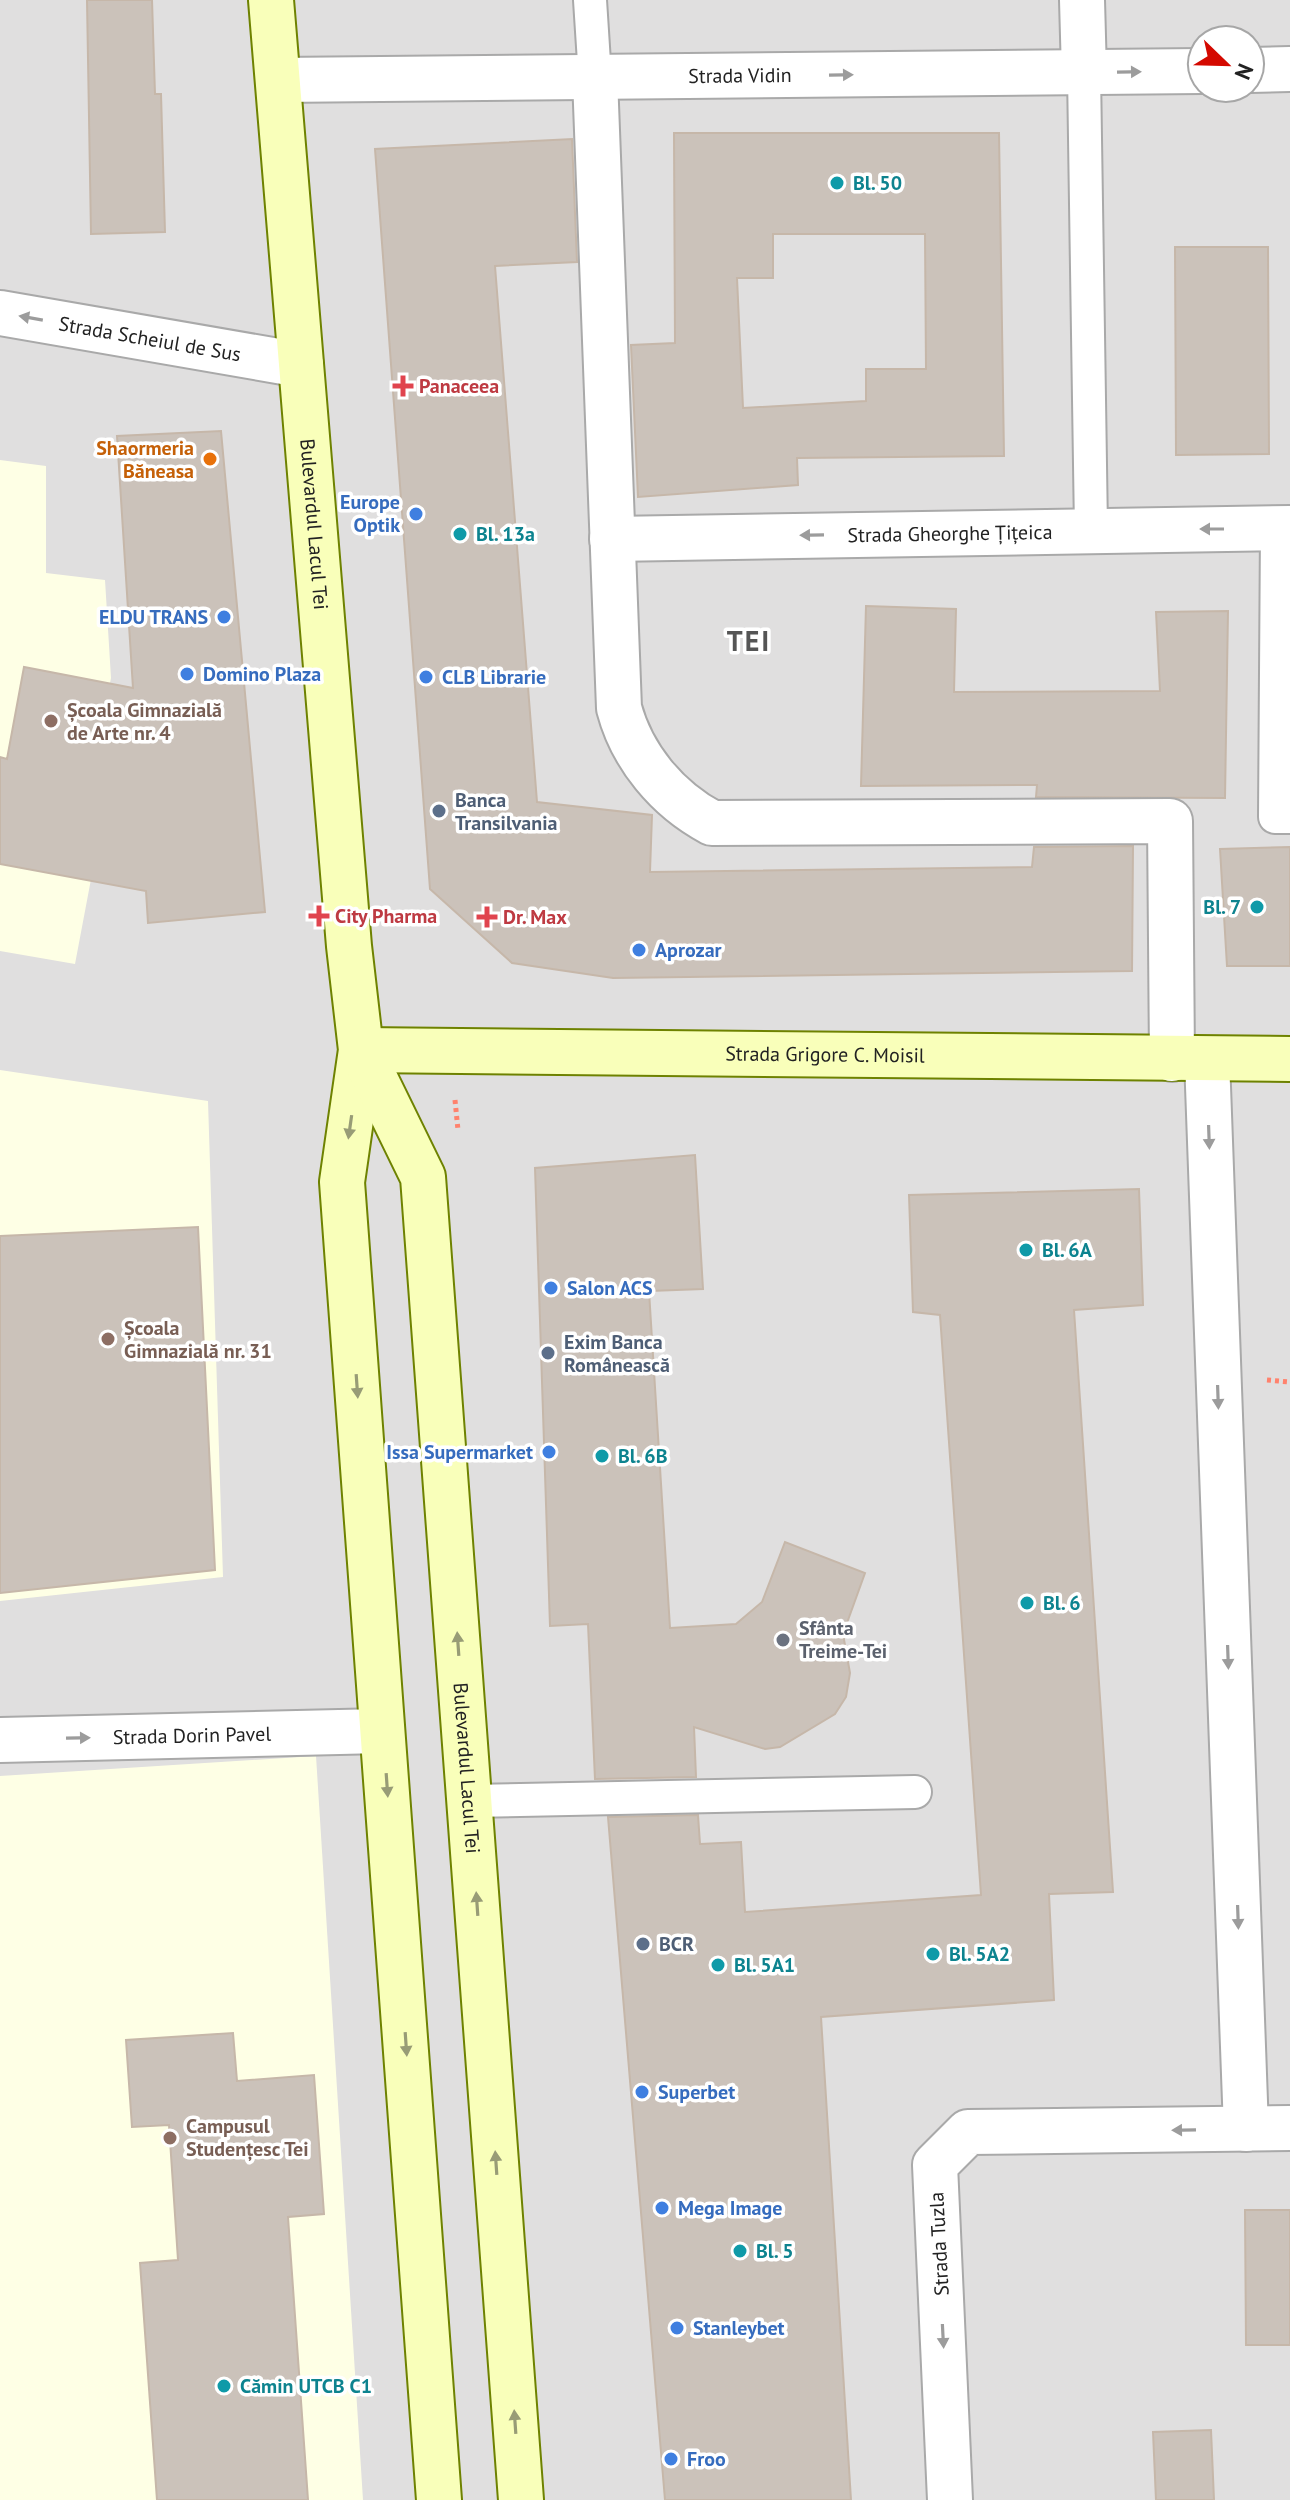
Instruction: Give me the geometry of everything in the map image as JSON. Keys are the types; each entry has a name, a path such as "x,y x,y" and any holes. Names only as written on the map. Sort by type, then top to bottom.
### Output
{"main road":[{"name":"Bulevardul Lacul Tei","path":"271,0 349,946 361,1050 342,1182 439,2500"},
{"name":"Bulevardul Lacul Tei","path":"361,1050 423,1177 521,2500"},
{"name":"Strada Grigore C. Moisil","path":"361,1050 1290,1059"}],"street":[{"path":"1082,0 1084,73"},
{"path":"1266,70 1290,69"},
{"name":"Strada Vidin","path":"278,80 1186,71"},
{"path":"595,78 619,708 626,734 638,758 690,812 712,823 1170,821 1189,1059 1246,2129"},
{"name":"Strada Scheiul de Sus","path":"0,313 301,365"},
{"name":"Strada Gheorghe Țițeica","path":"612,539 1283,528"},
{"name":"Strada Dorin Pavel","path":"0,1740 382,1731"},
{"name":"Strada Tuzla","path":"950,2500 935,2165 968,2132 1290,2128"}],"lane":[{"path":"590,0 595,78"},
{"path":"1084,73 1091,529"},
{"path":"1283,528 1275,817 1290,817"},
{"path":"470,1801 915,1792"}],"shaded area":[{"path":"0,0 1290,0 1290,2500 0,2500"},
{"name":"Școala Gimnazială de Arte nr. 4","path":"0,460 46,466 46,573 105,580 111,678 94,764 112,768 75,964 0,951"},
{"name":"Școala Gimnazială nr. 31","path":"0,1070 208,1101 223,1577 0,1601"},
{"name":"Campusul Studențesc Tei","path":"316,1756 363,2500 0,2500 0,1776"}],"building":[{"path":"87,0 152,0 155,94 161,94 165,232 91,234"},
{"path":"674,133 999,133 1004,456 797,458 798,485 638,497 631,345 675,343","holes":["773,234 925,234 926,369 866,369 866,401 743,408 737,278 773,278"]},
{"name":"Bl. 13a","path":"572,139 577,262 495,266 537,802 652,815 650,872 1032,867 1034,847 1133,846 1132,971 613,978 512,963 430,889 375,149"},
{"path":"1175,247 1268,247 1269,454 1176,455"},
{"name":"Domino Plaza","path":"221,431 265,912 148,923 146,891 0,864 0,757 7,759 24,667 133,688 117,436"},
{"path":"866,606 956,609 954,692 1160,691 1156,612 1228,611 1225,798 1036,797 1037,785 861,786"},
{"name":"Bl. 7","path":"1290,847 1290,966 1227,966 1220,849"},
{"name":"Bl. 6B","path":"695,1155 703,1289 649,1291 670,1628 736,1624 762,1602 785,1542 865,1573 843,1634 850,1673 846,1697 835,1714 780,1747 765,1749 694,1727 696,1777 595,1779 588,1624 550,1626 535,1168"},
{"path":"1139,1189 1143,1305 1074,1310 1113,1892 1049,1894 1054,2000 821,2017 851,2500 665,2500 608,1817 698,1815 700,1844 741,1842 745,1912 981,1895 940,1315 913,1312 909,1195"},
{"name":"Școala Gimnazială nr. 31","path":"198,1227 215,1570 0,1593 0,1236"},
{"path":"233,2033 237,2081 314,2075 324,2214 288,2217 308,2500 157,2500 140,2263 178,2260 169,2125 132,2127 126,2040"},
{"path":"1245,2210 1290,2210 1290,2345 1246,2345"},
{"path":"1211,2430 1214,2500 1156,2500 1153,2432"}],"place":[{"name":"Bl. 50","path":"837,183"},
{"name":"Panaceea","path":"403,386"},
{"name":"Shaormeria Băneasa","path":"210,459"},
{"name":"Europe Optik","path":"416,514"},
{"name":"Bl. 13a","path":"460,534"},
{"name":"ELDU TRANS","path":"224,617"},
{"name":"Domino Plaza","path":"187,674"},
{"name":"CLB Librarie","path":"426,677"},
{"name":"Școala Gimnazială de Arte nr. 4","path":"51,721"},
{"name":"Banca Transilvania","path":"439,811"},
{"name":"Bl. 7","path":"1257,907"},
{"name":"City Pharma","path":"319,916"},
{"name":"Dr. Max","path":"487,917"},
{"name":"Aprozar","path":"639,950"},
{"name":"Bl. 6A","path":"1026,1250"},
{"name":"Salon ACS","path":"551,1288"},
{"name":"Școala Gimnazială nr. 31","path":"108,1339"},
{"name":"Exim Banca Românească","path":"548,1353"},
{"name":"Issa Supermarket","path":"549,1452"},
{"name":"Bl. 6B","path":"602,1456"},
{"name":"Bl. 6","path":"1027,1603"},
{"name":"Sfânta Treime-Tei","path":"783,1640"},
{"name":"BCR","path":"643,1944"},
{"name":"Bl. 5A2","path":"933,1954"},
{"name":"Bl. 5A1","path":"718,1965"},
{"name":"Superbet","path":"642,2092"},
{"name":"Campusul Studențesc Tei","path":"170,2138"},
{"name":"Mega Image","path":"662,2208"},
{"name":"Bl. 5","path":"740,2251"},
{"name":"Stanleybet","path":"677,2328"},
{"name":"Cămin UTCB C1","path":"224,2386"},
{"name":"Froo","path":"671,2459"}],"district":[{"name":"TEI","path":"749,640"}]}
